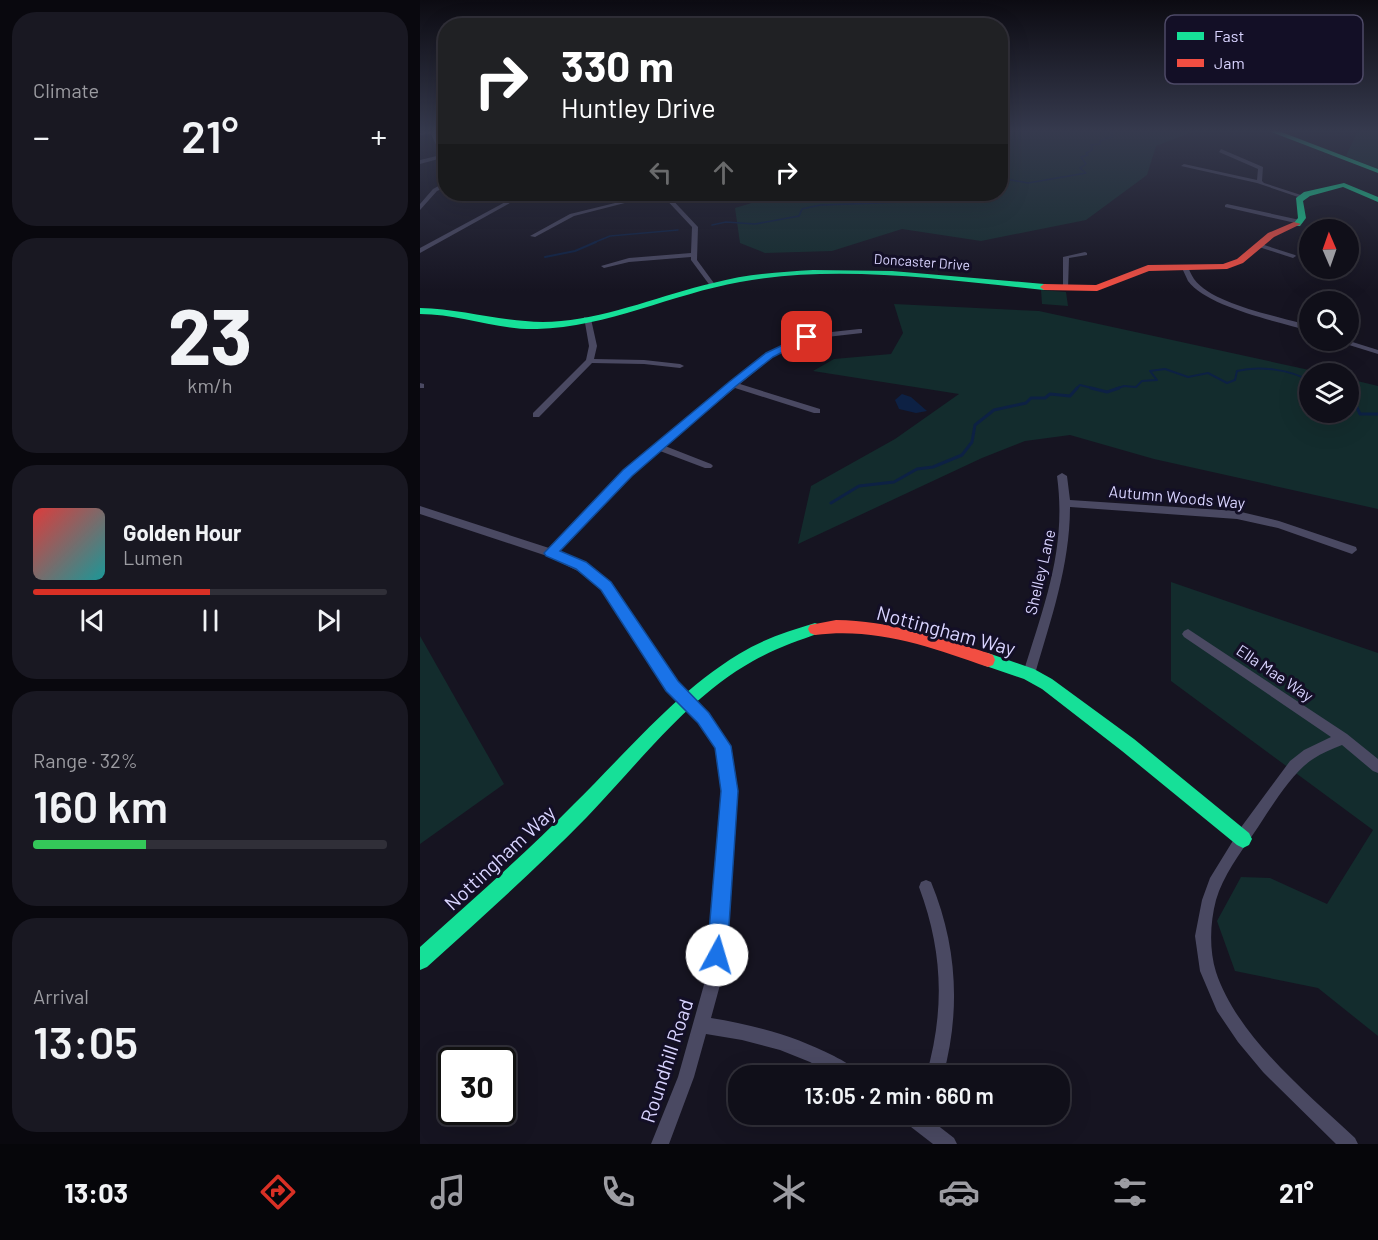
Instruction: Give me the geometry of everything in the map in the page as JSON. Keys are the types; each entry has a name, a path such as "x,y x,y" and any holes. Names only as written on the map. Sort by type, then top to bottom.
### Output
{"street":[{"path":"1263,183 1301,196 1344,185 1378,200"},
{"path":"420,208 438,189"},
{"path":"1301,196 1298,204 1302,214 1301,219"},
{"path":"420,251 509,201"},
{"path":"533,236 572,215 629,201"},
{"path":"670,201 694,227 696,265 713,286"},
{"path":"1227,206 1299,222"},
{"name":"Doncaster Drive","path":"420,311 451,311 519,326 553,325 647,306 713,286 771,275 847,274 1065,288 1107,286 1147,268 1228,266 1242,260 1269,235 1294,227 1299,223"},
{"path":"1258,245 1293,256"},
{"path":"1065,288 1066,257 1085,254"},
{"path":"604,266 629,260 694,255"},
{"path":"1185,268 1190,281 1205,291 1271,319 1299,326"},
{"path":"536,415 590,361 593,346 587,319"},
{"path":"550,553 607,493 658,447 770,355 795,341 822,334 859,331"},
{"path":"1359,347 1378,352"},
{"path":"590,361 630,361 680,366"},
{"path":"732,384 817,411"},
{"path":"658,447 708,466"},
{"name":"Shelley Lane","path":"1029,674 1058,572 1067,521 1067,503 1062,476"},
{"name":"Autumn Woods Way","path":"1067,503 1237,515 1279,525 1352,550"},
{"name":"Roundhill Road","path":"420,510 550,553 581,566 606,586 672,686 703,718 723,746 730,791 715,974 686,1077 660,1144"},
{"name":"Nottingham Way","path":"420,960 579,812 687,704 735,664 761,647 782,638 825,627 845,626 891,633 1029,674 1047,684 1128,745 1243,838"},
{"name":"Ella Mae Way","path":"1188,634 1343,738 1378,767"},
{"path":"1343,738 1309,754 1295,765 1243,838 1216,882 1208,901 1203,926 1203,950 1209,974 1223,1005 1249,1046 1349,1144"},
{"path":"926,887 935,909 945,971 945,1025 936,1065"},
{"path":"702,1025 758,1034 781,1041 812,1053 832,1065"},
{"path":"925,1125 948,1144"}],"green space":[{"path":"1008,183 1136,183 1086,220 981,241 902,229 832,251 765,253 740,243 735,208 758,201 1008,201"},
{"path":"1041,290 1066,292 1068,306 1042,304"},
{"path":"894,304 1039,311 1299,368 1299,423 1359,423 1359,381 1378,386 1378,509 1154,459 1070,435 1025,441 982,458 798,544 811,486 895,439 959,394 813,371 834,359 891,354 903,333"},
{"path":"1171,582 1378,653 1378,1036 1318,988 1235,971 1217,921 1241,877 1270,878 1327,904 1373,830 1171,681"},
{"path":"420,636 504,784 420,844"}],"water":[{"path":"902,394 911,397 927,411 916,413 899,409 895,400"}],"waterway":[{"path":"712,225 726,222 755,224 799,216 802,209 820,205 912,201"},
{"path":"593,243 610,236 678,230"},
{"path":"545,257 575,251 596,242"},
{"path":"1115,389 1124,386 1136,387 1142,381 1157,380 1150,371 1165,369 1188,377 1208,373 1227,383 1235,380 1237,371 1255,368 1284,371 1299,376"},
{"path":"1077,388 1080,385 1096,389"},
{"path":"831,503 859,486 894,482 917,469 933,467 962,455 972,442 975,425 994,410 1026,403 1031,398 1045,398 1050,394 1070,396 1077,388"},
{"path":"1091,388 1107,392 1119,388"},
{"path":"1359,412 1360,414 1378,414"}],"traffic: fast":[{"path":"1297,224 1302,218 1299,200 1307,194 1344,185 1378,200"},
{"path":"420,311 450,313 522,326 563,324 614,314 740,279 813,272 892,274 1044,287"},
{"path":"420,960 561,830 658,729 715,678 746,657 779,641 815,629"},
{"path":"988,660 1029,674 1047,684 1128,745 1243,839"}],"traffic: jam":[{"path":"1044,287 1097,288 1148,268 1224,267 1240,261 1271,235 1297,224"},
{"path":"815,629 836,626 881,629 988,660"}],"route":[{"path":"717,955 730,791 728,764 723,746 715,732 672,686 606,586 594,574 581,566 550,553 627,473 732,384 784,346 807,337"}]}
